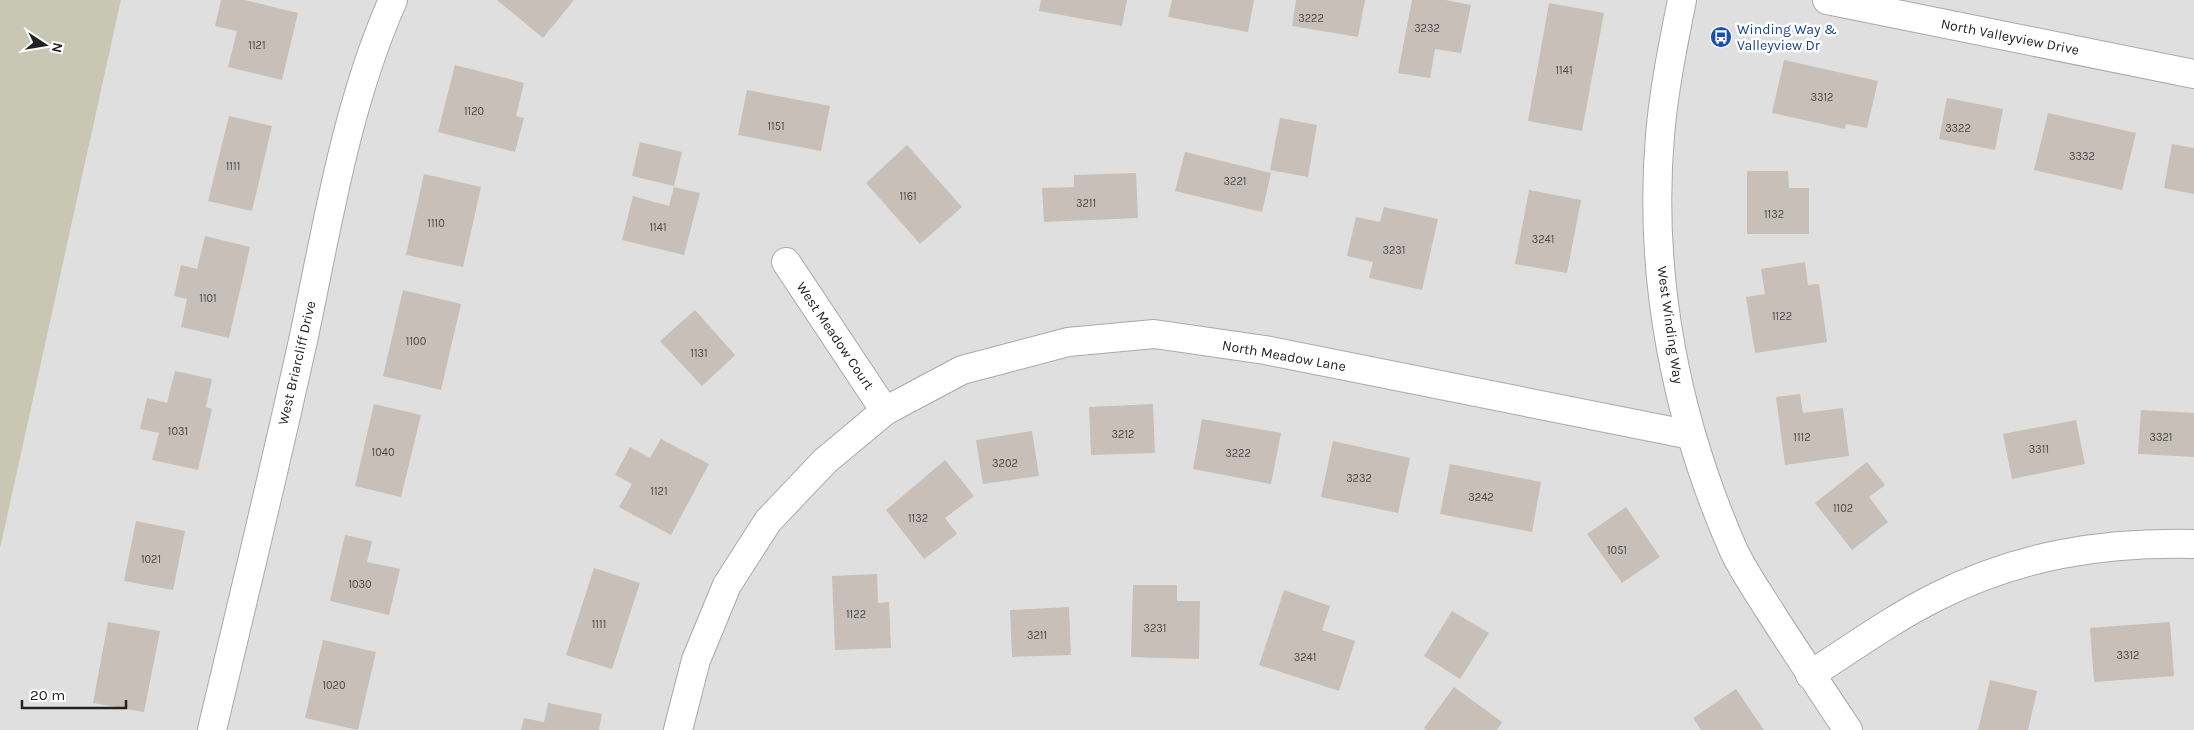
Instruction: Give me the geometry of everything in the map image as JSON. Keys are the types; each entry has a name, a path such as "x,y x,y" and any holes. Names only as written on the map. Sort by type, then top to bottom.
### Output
{"street":[{"name":"West Briarcliff Drive","path":"212,730 297,366 351,117 374,42 393,0"},
{"name":"West Winding Way","path":"1682,0 1664,106 1658,197 1659,249 1671,352 1691,436 1734,550 1810,675 1848,730"},
{"name":"North Valleyview Drive","path":"1826,0 2194,74"},
{"name":"West Meadow Court","path":"786,262 885,411"},
{"name":"North Meadow Lane","path":"678,730 696,660 727,585 768,521 825,461 885,411 962,370 1068,342 1154,334 1265,350 1691,436"},
{"path":"1810,675 1900,617 1936,597 1981,577 2024,562 2102,546 2194,544"}],"shaded area":[{"path":"0,0 121,0 0,549"},
{"path":"121,0 2194,0 2194,730 0,730 0,549"}],"building":[{"path":"221,0 245,0 298,13 282,80 228,67 237,31 215,26"},
{"path":"497,0 574,0 543,38"},
{"path":"1041,0 1127,0 1122,26 1039,11"},
{"path":"1172,0 1254,0 1248,32 1168,17"},
{"path":"1296,0 1365,0 1358,37 1292,26"},
{"path":"1412,0 1446,0 1471,5 1461,53 1435,49 1430,78 1398,73"},
{"path":"1549,3 1604,13 1582,131 1528,121"},
{"path":"1784,60 1878,81 1867,128 1846,124 1845,129 1772,113"},
{"path":"455,65 524,83 516,116 524,118 515,152 438,132"},
{"path":"747,90 830,106 821,151 738,135"},
{"path":"1947,98 2003,109 1995,150 1939,139"},
{"path":"2048,113 2136,133 2122,190 2034,170"},
{"path":"229,116 272,126 252,211 208,201"},
{"path":"1280,118 1317,125 1308,177 1270,170"},
{"path":"640,142 682,152 674,186 632,176"},
{"path":"2172,144 2194,148 2194,194 2164,188"},
{"path":"907,145 962,207 920,244 866,183"},
{"path":"1185,152 1271,173 1262,212 1175,191"},
{"path":"1747,171 1788,171 1789,188 1809,188 1809,234 1747,234"},
{"path":"1136,173 1138,218 1044,222 1042,188 1074,187 1074,175"},
{"path":"424,174 481,187 463,267 406,255"},
{"path":"674,187 700,193 684,255 622,240 633,196 669,206"},
{"path":"1529,190 1581,200 1567,273 1515,264"},
{"path":"1384,207 1438,219 1422,290 1369,278 1373,262 1347,256 1356,217 1380,222"},
{"path":"205,236 250,247 229,338 181,327 187,299 174,296 181,265 197,269"},
{"path":"1805,262 1808,285 1819,284 1827,342 1755,353 1746,297 1765,294 1761,269"},
{"path":"403,290 461,304 441,390 383,376"},
{"path":"695,310 735,355 702,386 660,341"},
{"path":"175,371 212,379 206,407 212,409 198,470 152,460 159,433 140,429 147,398 167,403"},
{"path":"1800,394 1803,413 1843,408 1849,456 1785,465 1776,397"},
{"path":"374,404 421,415 401,497 355,486"},
{"path":"1153,404 1155,453 1091,455 1089,407"},
{"path":"2141,410 2194,413 2194,457 2138,454"},
{"path":"1202,419 1281,433 1271,484 1193,469"},
{"path":"2076,420 2085,464 2012,479 2003,434"},
{"path":"1032,431 1039,476 983,484 976,440"},
{"path":"661,439 709,464 671,535 619,507 632,484 615,475 630,447 650,458"},
{"path":"1333,441 1410,458 1398,513 1321,497"},
{"path":"945,460 974,496 945,518 957,534 924,559 886,510"},
{"path":"1867,462 1885,485 1869,497 1888,522 1852,550 1815,503"},
{"path":"1450,464 1541,482 1532,532 1440,514"},
{"path":"1626,507 1660,557 1622,583 1587,534"},
{"path":"136,521 185,531 173,590 124,581"},
{"path":"345,535 372,541 367,562 400,569 389,615 330,601"},
{"path":"594,568 640,583 612,669 566,655"},
{"path":"877,574 878,603 889,602 891,648 835,650 832,576"},
{"path":"1133,585 1177,585 1177,601 1200,601 1199,659 1131,657"},
{"path":"1284,590 1330,606 1322,630 1355,641 1339,691 1259,665"},
{"path":"1069,607 1071,655 1012,657 1010,610"},
{"path":"1452,611 1489,633 1460,679 1424,656"},
{"path":"108,622 160,631 144,712 93,703"},
{"path":"2170,622 2174,676 2094,682 2090,628"},
{"path":"323,640 376,652 358,730 305,718"},
{"path":"1990,680 2037,691 2028,730 1978,730"},
{"path":"1454,687 1502,722 1497,730 1427,730 1424,728"},
{"path":"1736,689 1764,730 1701,730 1693,718"},
{"path":"548,703 602,714 599,730 521,730 524,718 544,722"}],"place":[{"name":"Winding Way & Valleyview Dr","path":"1721,37"}]}
